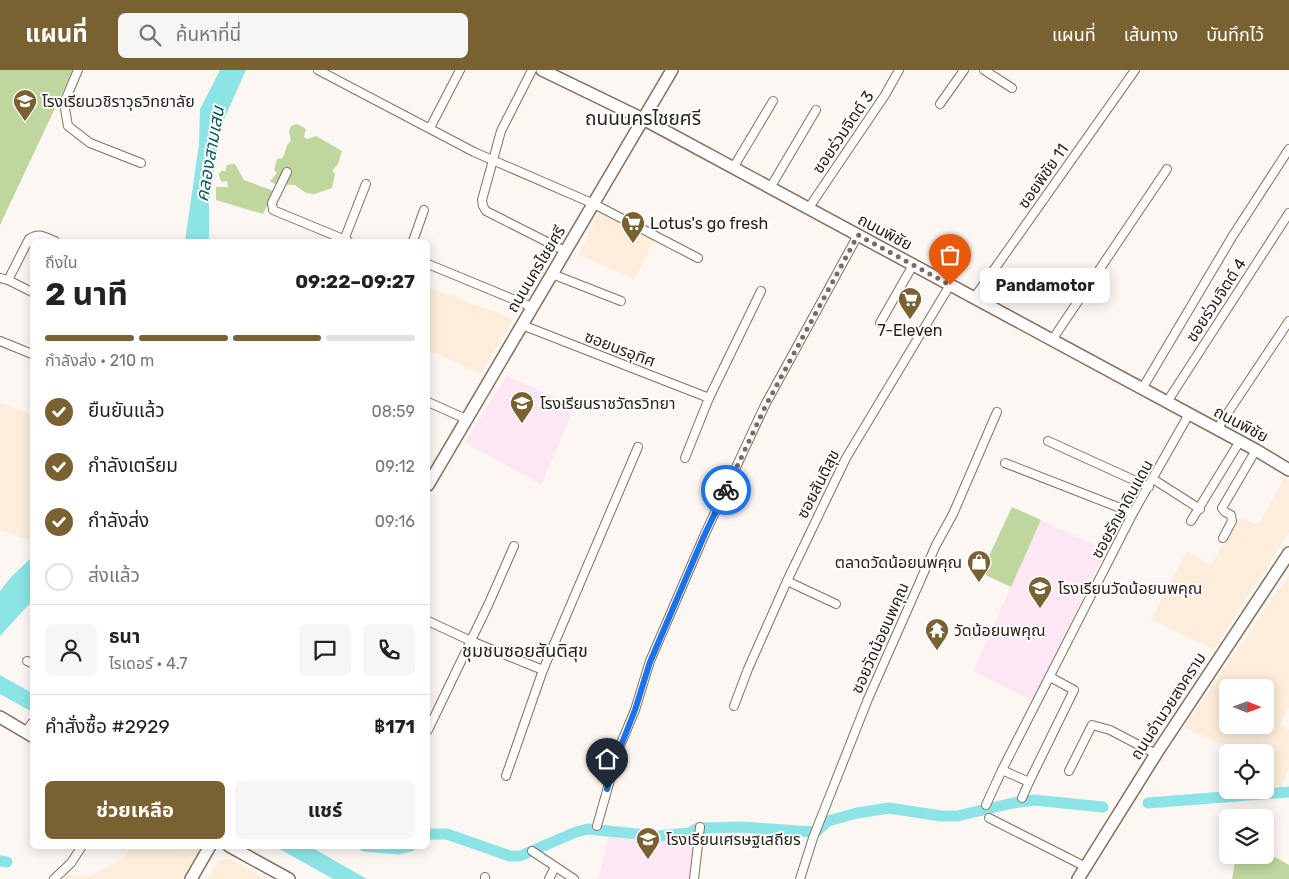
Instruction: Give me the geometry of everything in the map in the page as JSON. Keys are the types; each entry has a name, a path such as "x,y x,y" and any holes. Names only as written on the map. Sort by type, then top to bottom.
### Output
{"street":[{"path":"78,70 64,103 68,126 90,143 141,163"},
{"path":"318,70 492,160 594,204 698,258"},
{"path":"430,128 460,70"},
{"path":"532,70 501,131 482,200 483,206 486,211 565,251"},
{"name":"ถนนพิชัย","path":"542,70 643,119 1142,389 1256,450 1287,464"},
{"name":"ถนนนครไชยศรี","path":"430,482 672,70"},
{"name":"ซอยร่วมจิตต์ 3","path":"808,209 885,95 899,70"},
{"path":"940,104 964,70"},
{"path":"984,70 1012,88"},
{"name":"ซอยพิชัย 11","path":"974,298 1135,70"},
{"path":"733,168 774,101"},
{"path":"770,188 816,110"},
{"path":"1142,389 1232,236 1289,148"},
{"path":"1052,340 1166,169"},
{"path":"287,172 272,203 273,210 344,239"},
{"path":"346,239 366,184"},
{"path":"414,239 424,210"},
{"name":"ซอยร่วมจิตต์ 4","path":"1168,402 1289,213"},
{"path":"30,291 4,279 29,239 35,235 40,235 50,239"},
{"path":"597,826 617,755 635,710 650,662 704,536 766,405 858,235"},
{"path":"430,265 532,307"},
{"path":"880,323 913,265"},
{"path":"552,274 621,301"},
{"name":"ซอยสันติสุข","path":"734,706 787,580 846,458 950,285"},
{"path":"685,458 710,398 761,291"},
{"path":"1217,429 1289,321"},
{"name":"ซอยนรอุทิศ","path":"522,325 710,398"},
{"path":"0,342 30,353"},
{"path":"430,403 466,419"},
{"name":"ซอยวัดน้อยนพคุณ","path":"800,879 813,838 868,699 936,545 953,514 997,412"},
{"name":"ซอยรักษาดินแดน","path":"986,804 1133,513 1189,414"},
{"path":"1048,441 1149,487"},
{"path":"1192,521 1240,441"},
{"path":"506,776 543,670 638,447"},
{"path":"1222,538 1232,521 1230,515 1224,512 1222,508 1256,450"},
{"path":"1005,463 1133,513"},
{"path":"1153,480 1200,509"},
{"path":"430,726 514,546"},
{"name":"ถนนอำนวยสงคราม","path":"1078,879 1156,754 1289,553"},
{"path":"787,580 836,604"},
{"path":"430,622 543,670"},
{"path":"1022,798 1074,690 1050,677"},
{"path":"0,718 28,730"},
{"path":"1069,771 1092,725 1110,730 1156,754"},
{"path":"1002,770 1029,782"},
{"path":"990,818 1086,867"},
{"path":"694,879 700,826"},
{"path":"54,879 71,863 80,849"},
{"path":"191,879 208,849"},
{"path":"234,849 283,878"},
{"path":"532,851 574,879"},
{"path":"549,879 555,867"}],"shaded area":[{"path":"603,204 658,232 635,279 579,255"},
{"path":"430,288 513,319 481,374 430,350"},
{"name":"โรงเรียนราชวัตรวิทยา","path":"507,376 575,406 541,485 465,442"},
{"path":"0,403 30,414 30,540 0,530"},
{"path":"1285,477 1289,480 1289,532 1214,649 1151,620 1187,551 1211,565 1239,518 1254,524 1259,523"},
{"name":"โรงเรียนวัดน้อยนพคุณ","path":"1041,520 1106,550 1033,701 973,671"},
{"path":"1289,575 1289,707 1280,725 1289,730 1289,769 1280,790 1274,791 1274,744 1220,744 1184,727"},
{"name":"โรงเรียนเศรษฐเสถียร","path":"609,835 658,841 678,839 688,835 697,838 689,879 598,879"},
{"path":"130,849 198,849 199,852 184,879 60,879 67,876 91,876 122,859"},
{"path":"230,859 266,879 207,879 218,861"}],"green space":[{"name":"โรงเรียนวชิราวุธวิทยาลัย","path":"0,70 73,70 0,225"},
{"path":"297,124 306,129 304,137 307,139 316,136 342,151 338,164 332,171 335,174 332,188 314,194 306,193 295,185 275,184 270,181 277,173 274,170 277,159 283,158 287,145 291,141 289,131 291,126"},
{"path":"235,164 244,180 274,191 263,214 216,200 216,187 228,187 227,181 222,182 219,174 221,171 226,171 226,166"},
{"path":"1012,507 1041,520 1011,587 981,573"},
{"path":"1274,857 1289,865 1289,879 1232,879 1235,864 1274,864"}],"water":[{"name":"คลองสามเสน","path":"220,70 246,70 221,126 209,204 209,239 185,239 199,144 200,109"},
{"path":"30,559 30,603 0,636 0,591"},
{"path":"0,675 30,692 30,711 0,694"},
{"path":"279,849 314,849 367,879 333,879"}],"waterway":[{"path":"1148,803 1289,792"},
{"path":"817,831 828,821 857,813 889,808 941,816 957,816 1034,800 1103,807"},
{"path":"703,828 740,827 814,832"},
{"path":"430,834 447,834 510,856 520,856 576,832 588,829 657,836 689,833 698,828"},
{"path":"0,861 7,862"}],"way so far":[{"path":"726,490 766,405 858,235 950,285"}],"place":[{"name":"โรงเรียนวชิราวุธวิทยาลัย","path":"25,122"},
{"name":"Lotus's go fresh","path":"633,244"},
{"name":"Pandamotor","path":"950,285"},
{"name":"7-Eleven","path":"910,320"},
{"name":"โรงเรียนราชวัตรวิทยา","path":"522,424"},
{"name":"ตลาดวัดน้อยนพคุณ","path":"979,583"},
{"name":"โรงเรียนวัดน้อยนพคุณ","path":"1040,609"},
{"name":"วัดน้อยนพคุณ","path":"937,651"},
{"name":"โรงเรียนเศรษฐเสถียร","path":"648,860"}],"district":[{"name":"ถนนนครไชยศรี","path":"643,118"},
{"name":"ชุมชนซอยสันติสุข","path":"525,651"}],"route":[{"path":"607,789 650,662 704,536 726,490"}]}
